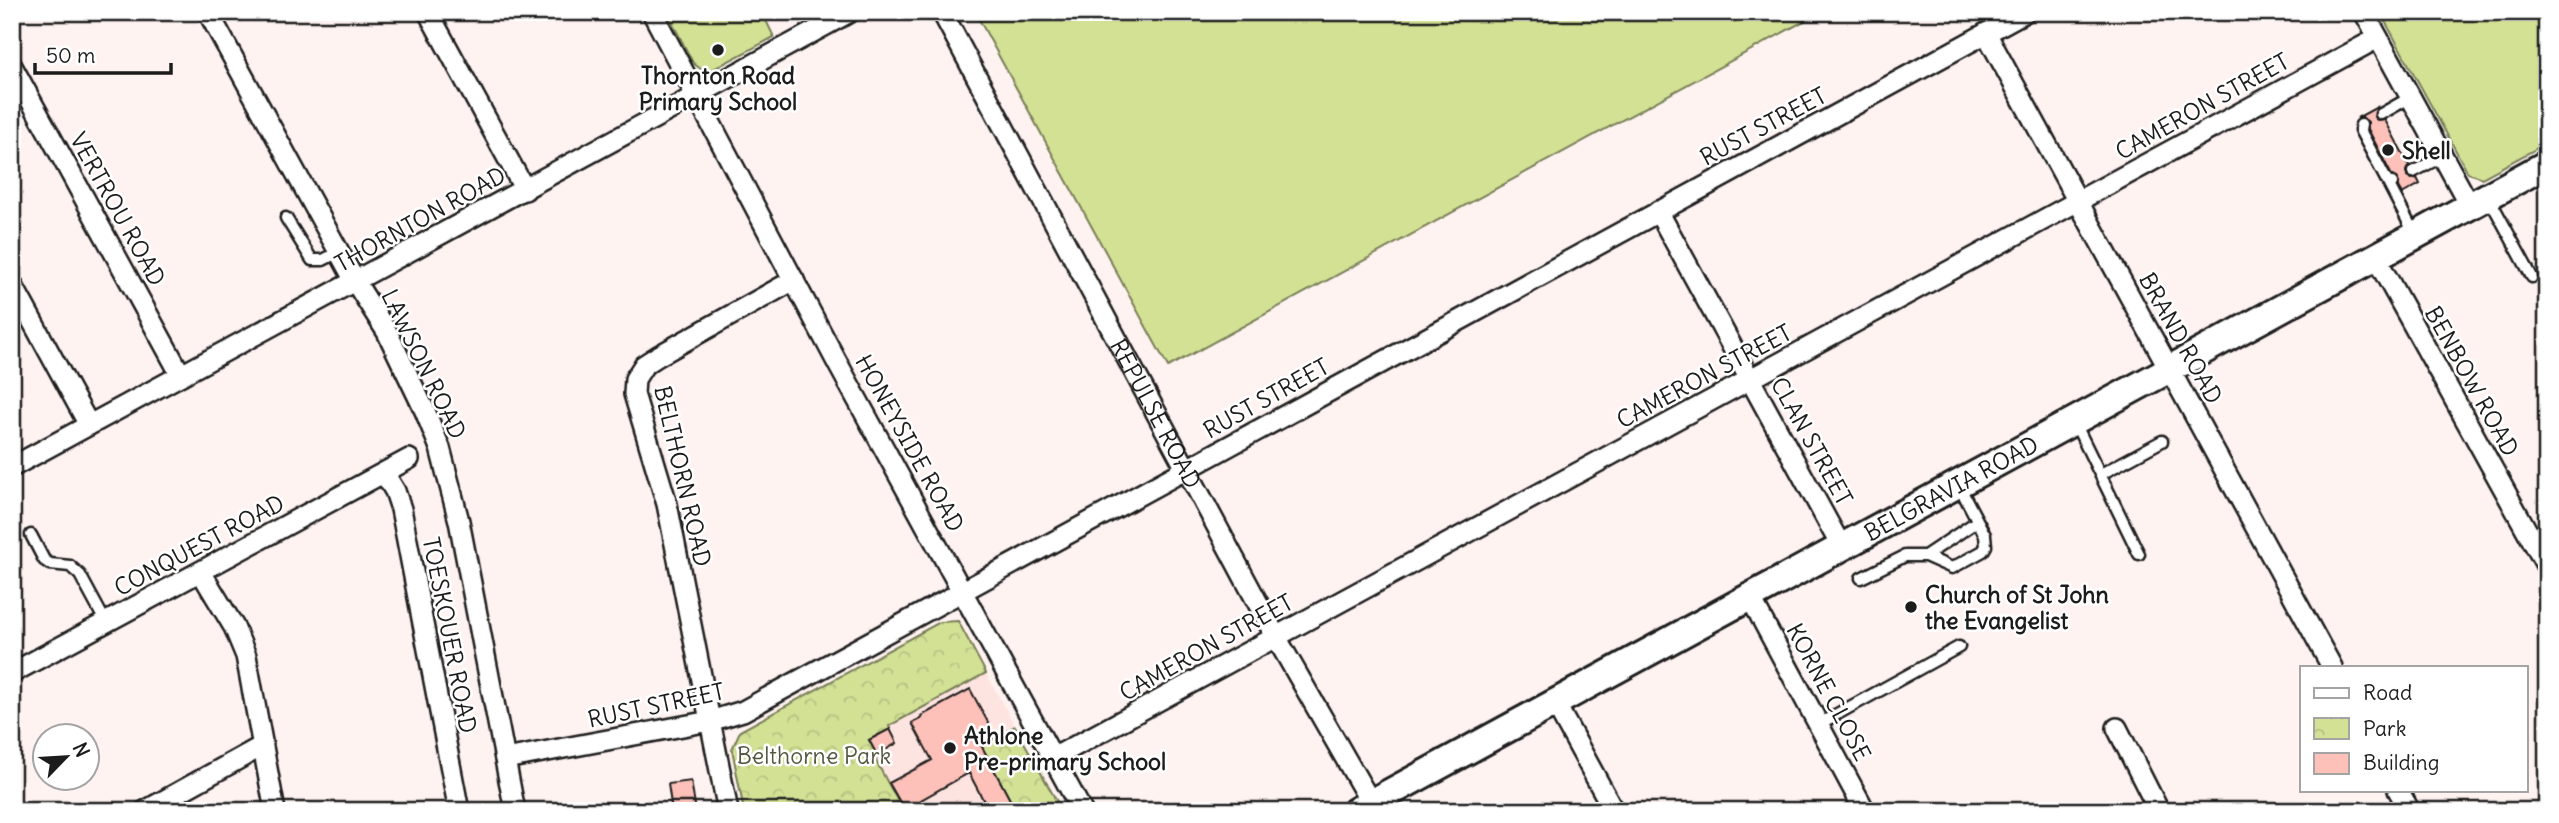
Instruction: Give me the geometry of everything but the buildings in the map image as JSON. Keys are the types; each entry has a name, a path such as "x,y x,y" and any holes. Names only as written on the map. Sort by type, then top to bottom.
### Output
{"street":[{"name":"LAWSON ROAD","path":"208,12 339,252 387,332 440,448 459,521 515,811"},
{"path":"428,12 525,190"},
{"name":"HONEYSIDE ROAD","path":"652,12 1082,811"},
{"name":"THORNTON ROAD","path":"12,467 850,12"},
{"name":"REPULSE ROAD","path":"942,12 1367,808"},
{"name":"RUST STREET","path":"505,759 710,721 764,701 2025,12"},
{"path":"2364,12 2443,156 2479,201"},
{"name":"BRAND ROAD","path":"1986,33 2331,666"},
{"name":"CAMERON STREET","path":"1053,758 2378,38"},
{"name":"VERTROU ROAD","path":"12,66 181,375"},
{"name":"BELGRAVIA ROAD","path":"1367,808 1841,546 2547,164"},
{"name":"CLAN STREET","path":"1658,211 1841,546"},
{"name":"BENBOW ROAD","path":"2375,256 2542,546 2547,567"},
{"name":"BELTHORN ROAD","path":"728,811 667,504 634,394 635,379 644,365 658,355 794,280"},
{"path":"12,284 89,425"},
{"name":"CONQUEST ROAD","path":"12,673 409,459"},
{"name":"TOESKOUER ROAD","path":"384,473 395,491 401,509 459,811"},
{"path":"201,572 234,627 246,656 275,811"},
{"name":"KORNE CLOSE","path":"1750,597 1865,811"},
{"path":"1555,703 1614,811"},
{"path":"2117,728 2159,811"},
{"path":"145,811 262,746"}],"lane":[{"path":"2381,114 2411,97"},
{"path":"2361,125 2360,131 2391,184 2415,235"},
{"path":"2413,172 2443,156"},
{"path":"2479,201 2532,277"},
{"path":"286,218 312,260 323,260 339,252"},
{"path":"2074,420 2139,554"},
{"path":"2101,474 2162,441"},
{"path":"1861,578 1898,558 1925,556 1952,568 1980,554 1986,546 1986,540 1957,484"},
{"path":"1925,556 1976,522"},
{"path":"31,535 44,560 50,564 70,566 80,575 106,623"},
{"path":"1819,724 1959,647"}],"shaded area":[{"name":"Athlone Pre-primary School","path":"986,673 1062,811 903,811 875,761 869,741 889,729 888,727"}],"green space":[{"name":"Thornton Road Primary School","path":"667,12 762,12 774,37 706,73 693,63"},
{"path":"975,12 1802,12 1806,20 1168,367"},
{"path":"2380,12 2547,12 2547,143 2482,178 2468,173"},
{"name":"Belthorne Park","path":"958,621 986,673 889,726 890,729 869,740 877,755 876,761 903,811 744,811 732,749 740,731 940,622"},
{"path":"1015,726 1061,809 1058,811 1016,811 981,745"}],"place":[{"name":"Thornton Road Primary School","path":"718,50"},
{"name":"Shell","path":"2388,150"},
{"name":"Church of St John the Evangelist","path":"1911,607"},
{"name":"Athlone Pre-primary School","path":"950,748"}]}
